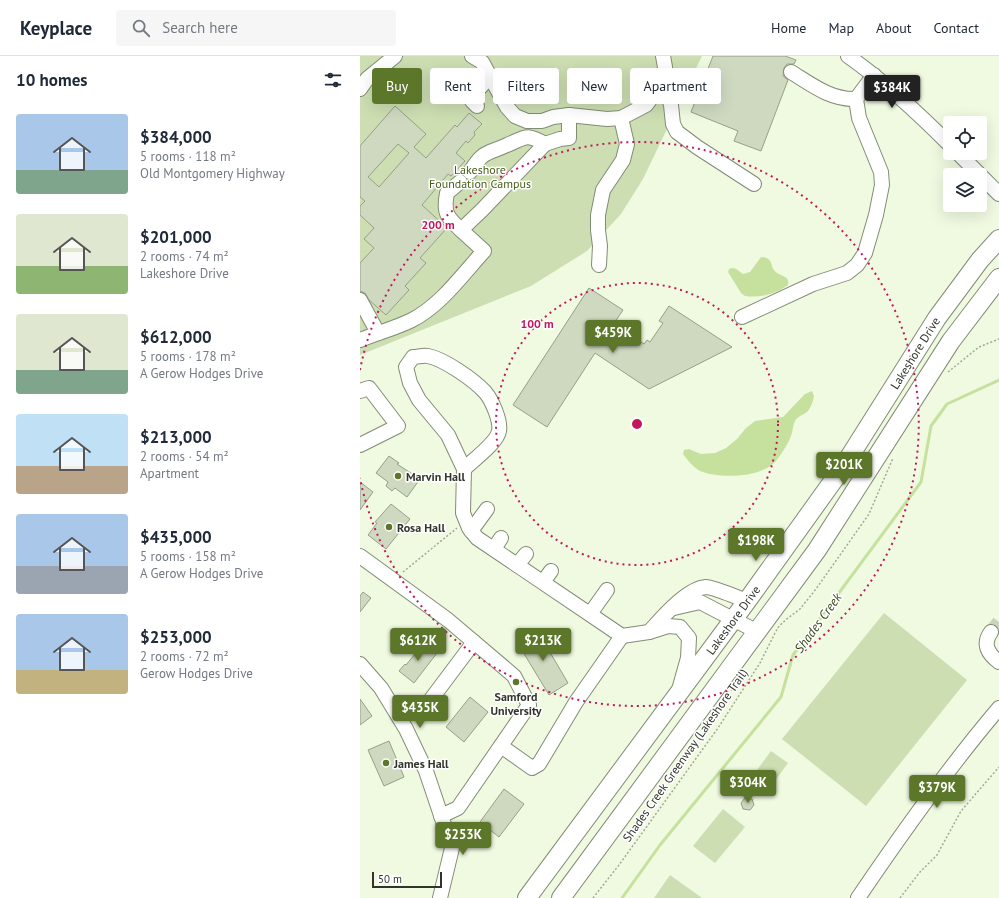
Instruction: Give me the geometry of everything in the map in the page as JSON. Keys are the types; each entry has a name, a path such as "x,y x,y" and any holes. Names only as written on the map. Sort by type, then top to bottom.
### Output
{"main road":[{"name":"Lakeshore Drive","path":"527,898 747,601 843,467 937,318 980,260 999,239"},
{"name":"Lakeshore Drive","path":"561,898 817,550 951,341 999,278"},
{"path":"843,467 862,480"}],"street":[{"path":"360,90 367,79 395,56"},
{"path":"472,56 482,62 507,107 515,116 527,122 542,121 553,117 569,115 607,119 621,118 647,104"},
{"path":"663,56 665,68"},
{"path":"848,56 874,75 920,115 943,138"},
{"path":"791,72 832,96 845,100 856,99"},
{"path":"742,316 813,284 847,273 856,265 865,253 876,216 882,185 881,172 859,118 856,99 874,75"},
{"path":"477,106 472,101 472,96 490,77"},
{"path":"671,104 677,132 697,147 754,184"},
{"path":"461,230 545,144 560,139 570,138 569,115"},
{"path":"599,265 600,246 598,215 603,190 623,160 627,144 621,118"},
{"path":"470,172 478,159 484,154 508,145 523,137 531,137 545,144"},
{"path":"965,160 973,168"},
{"path":"360,340 412,320 431,308 484,251 449,218 446,210 445,202 447,193 460,182"},
{"path":"987,182 999,194"},
{"path":"360,300 378,333"},
{"path":"464,469 473,459 492,444 499,433 500,423 495,410 486,393 472,380 442,360 427,356 413,357 406,367 410,383 419,400 448,435 464,469 463,513 468,526 477,538 498,544 547,577 590,614 622,636 649,632 668,626 680,627 690,638 688,658 676,697"},
{"path":"360,391 370,388 398,426 360,446"},
{"path":"468,526 487,509"},
{"path":"360,556 448,620 514,676 529,705 458,808 441,816"},
{"path":"649,632 670,609 691,592 706,588 747,601"},
{"path":"590,614 607,590"},
{"path":"670,609 700,602 756,632"},
{"path":"991,632 986,640 987,647 989,653 999,662"},
{"path":"501,746 532,768 539,764 576,702 622,636"},
{"path":"429,702 474,642"},
{"path":"360,664 381,688 406,730 426,771 452,848 440,898"},
{"path":"858,898 890,851 965,749 999,708"}],"path":[{"path":"948,372 979,347 999,339"},
{"name":"Shades Creek Greenway (Lakeshore Trail)","path":"593,898 718,728 760,663 779,626 800,609 869,514 895,454"},
{"path":"395,581 406,568 468,526"},
{"path":"900,898 920,872 937,855 961,811 999,767"}],"green space":[{"name":"Lakeshore Foundation Campus","path":"360,56 702,56 696,68 630,68 630,104 679,104 643,179 621,214 587,251 531,286 360,355"},
{"path":"884,613 967,680 866,806 782,739"},
{"path":"771,751 788,763 766,793 749,781"},
{"path":"723,809 745,827 715,863 693,846"},
{"path":"670,875 702,898 654,898"}],"shaded area":[{"path":"761,257 768,259 778,274 788,279 788,285 768,295 745,296 741,293 728,272 729,269 735,268 743,274 750,272"},
{"path":"812,391 814,396 810,409 795,421 787,444 776,461 769,467 750,474 728,476 708,474 695,468 683,454 684,450 689,449 701,454 715,453 726,448 755,421 783,417 805,394"}],"building":[{"path":"713,56 785,56 796,60 794,64 787,64 784,68 783,76 788,80 761,151 734,141 738,131 691,112 694,104 721,104 721,68 708,68"},
{"path":"395,106 426,134 414,147 426,158 455,125 457,127 469,113 482,124 474,132 475,135 468,143 466,141 456,153 465,161 451,176 448,174 422,205 447,228 420,258 426,263 405,286 409,290 386,315 369,300 365,293 360,291 360,263 374,248 364,239 374,228 360,215 360,206 365,201 360,197 360,146","holes":["398,144 409,153 379,187 368,177"]},
{"path":"589,288 623,310 607,334 624,345 627,340 634,344 637,339 644,344 647,340 650,342 663,323 659,321 669,306 732,347 649,389 595,353 547,427 513,405"},
{"name":"Marvin Hall","path":"389,456 399,463 397,464 420,479 407,497 395,488 392,491 386,486 388,482 376,473"},
{"path":"360,482 373,492 360,510"},
{"name":"Rosa Hall","path":"391,504 410,519 386,549 368,535 377,523 375,522"},
{"path":"363,592 371,598 360,612 360,596"},
{"path":"537,630 568,683 549,695 517,642"},
{"path":"421,641 437,653 414,683 399,671 419,649 416,646"},
{"path":"470,697 488,712 464,742 446,727"},
{"path":"360,699 372,716 360,725"},
{"name":"James Hall","path":"389,741 404,777 384,786 368,750"},
{"path":"504,789 524,804 499,837 480,822"},
{"path":"745,798 752,799 754,805 750,810 743,809 741,803"}],"waterway":[{"name":"Shades Creek","path":"622,898 660,845 781,697 793,655 921,482 931,426 947,404 999,380"}],"tunnel":[{"path":"991,632 999,622"}],"place":[{"name":"Marvin Hall","path":"398,476"},
{"name":"Rosa Hall","path":"389,527"},
{"name":"Samford University","path":"516,682"},
{"name":"James Hall","path":"386,763"}]}
